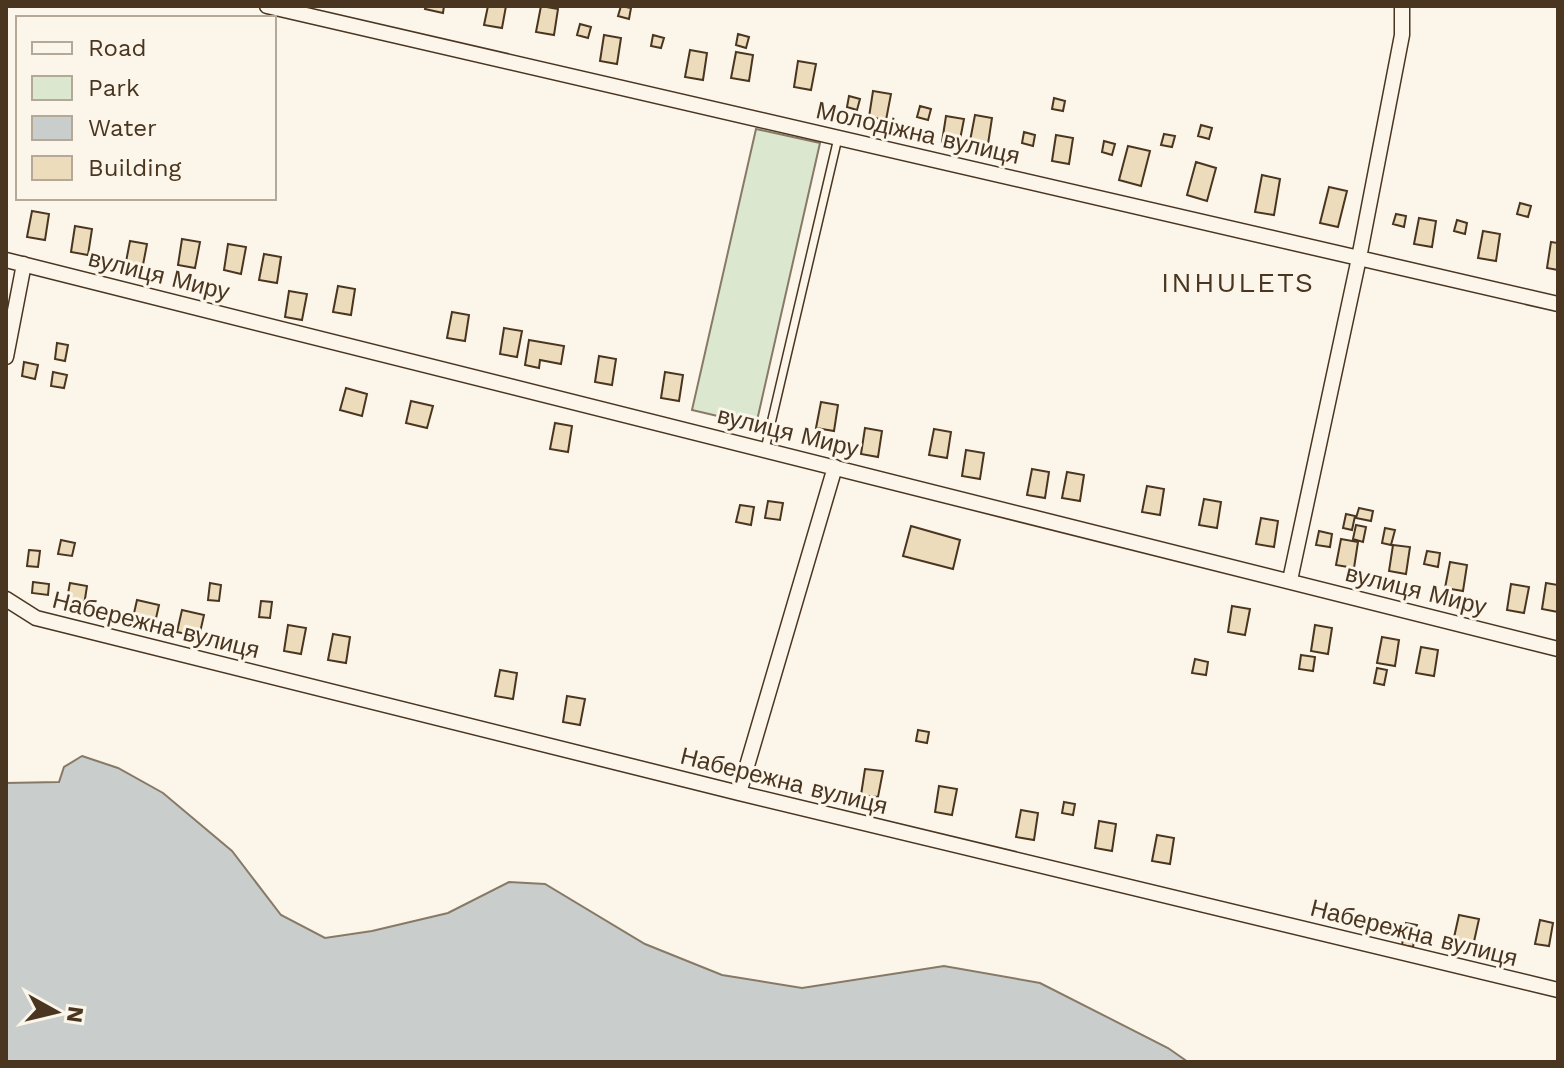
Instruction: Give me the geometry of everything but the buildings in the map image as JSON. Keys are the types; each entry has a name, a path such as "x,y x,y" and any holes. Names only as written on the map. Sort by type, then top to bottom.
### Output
{"street":[{"name":"Молодіжна вулиця","path":"267,6 1558,304"},
{"path":"1290,580 1359,258 1402,35 1402,6"},
{"name":"вулиця Миру","path":"6,260 1558,649"},
{"path":"6,357 24,264"},
{"path":"739,793 835,467"},
{"name":"Набережна вулиця","path":"6,599 36,618 739,793 1558,990"}],"lane":[{"path":"765,449 838,138"}],"green space":[{"path":"756,129 820,143 756,425 692,410"}],"water":[{"path":"82,756 118,768 163,793 232,851 281,915 325,938 372,931 448,913 509,882 545,884 645,944 722,975 802,988 944,966 1040,983 1168,1048 1188,1062 6,1062 6,783 59,782 64,767"}],"district":[{"name":"INHULETS","path":"1238,282"}]}
